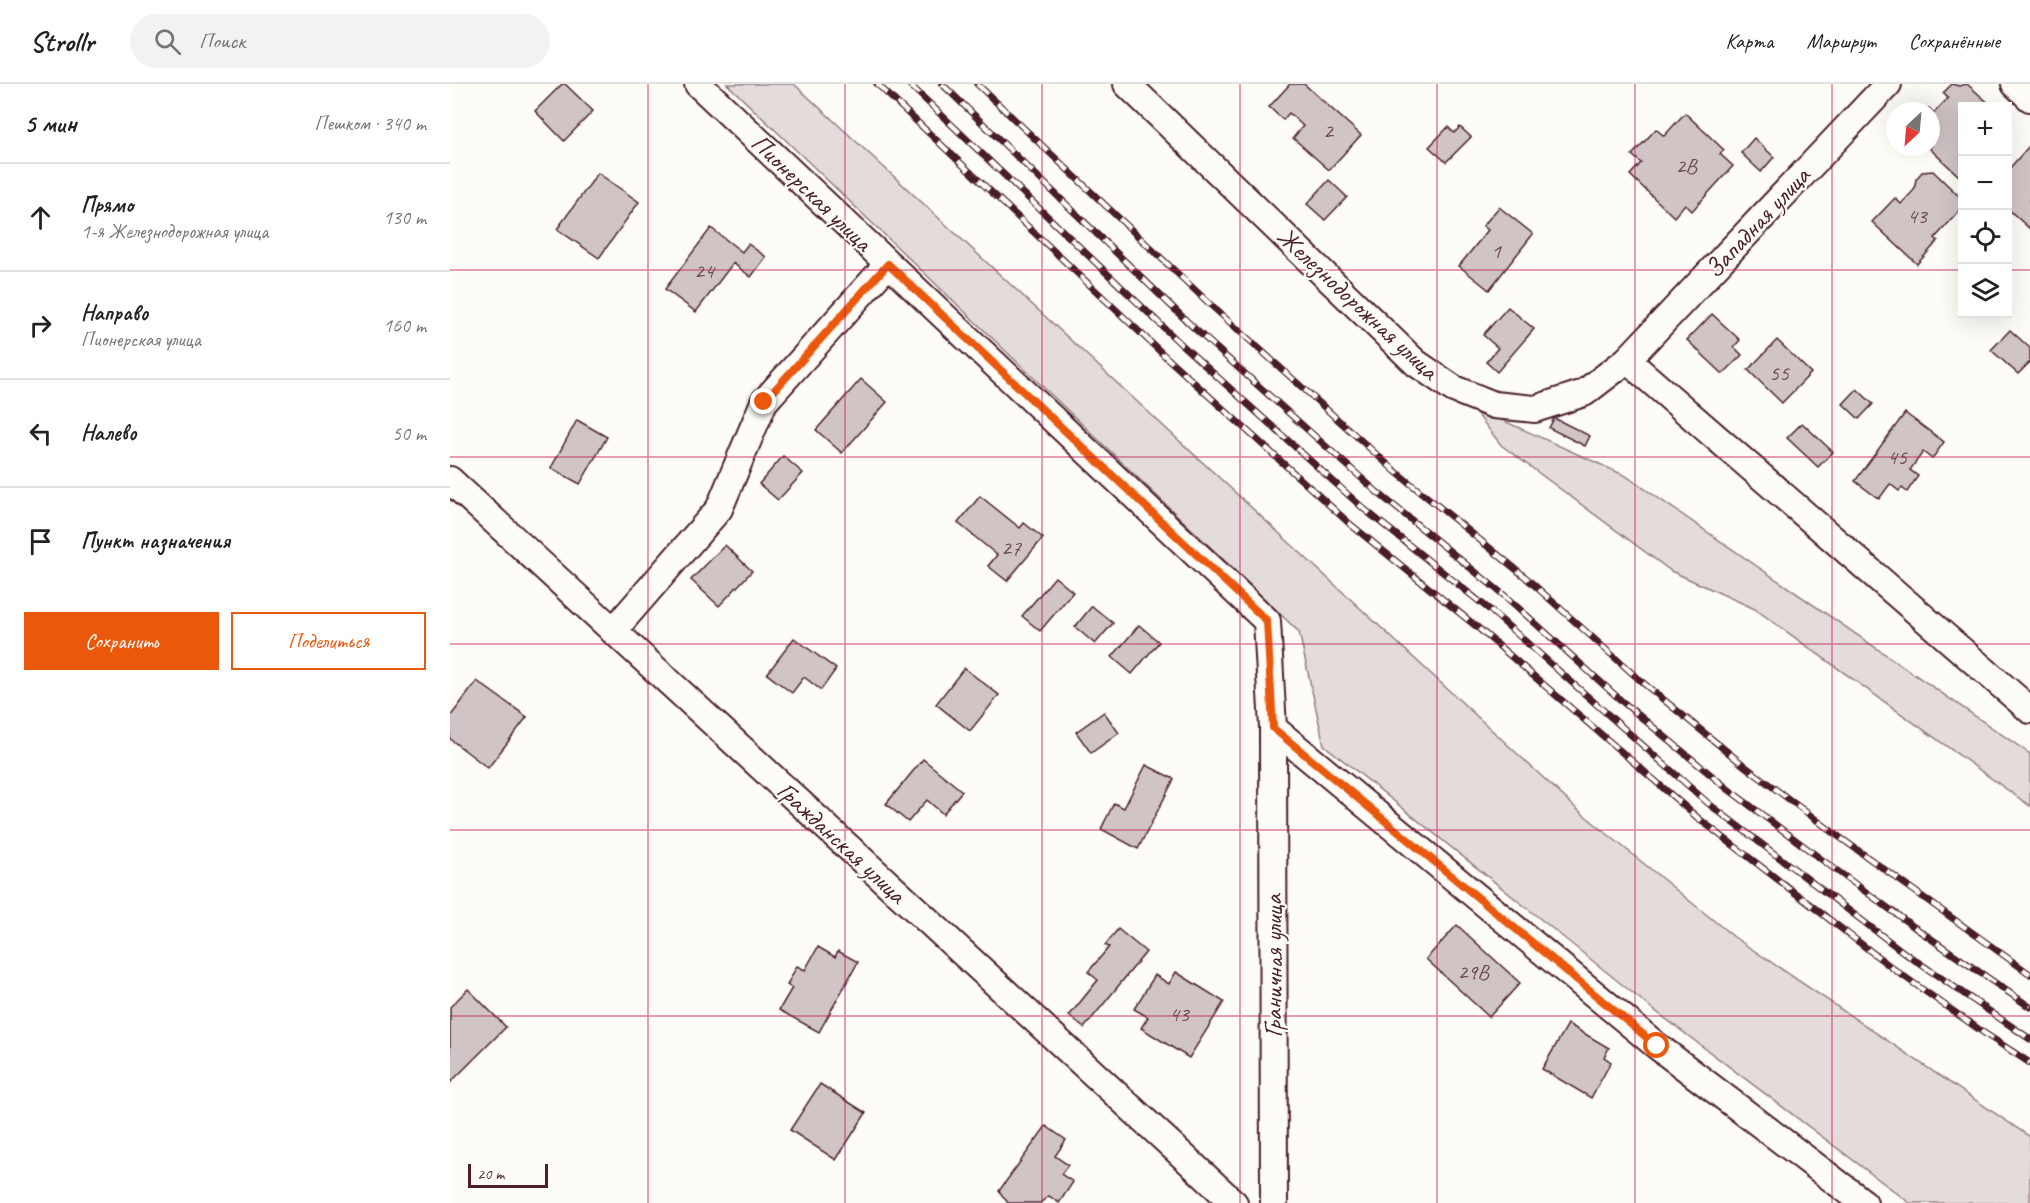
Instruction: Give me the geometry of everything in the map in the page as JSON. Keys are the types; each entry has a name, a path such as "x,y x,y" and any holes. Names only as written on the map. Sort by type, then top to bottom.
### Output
{"street":[{"name":"Пионерская улица","path":"698,84 1267,621 1273,728"},
{"name":"Железнодорожная улица","path":"1127,84 1416,363 1454,389 1494,405 1536,409 1584,393 1627,360"},
{"name":"Западная улица","path":"1627,360 1888,84"},
{"path":"2015,84 2030,98"},
{"path":"613,631 719,509 764,402 888,264"},
{"path":"1627,360 2030,710"},
{"name":"Гражданская улица","path":"450,480 1233,1203"},
{"path":"1273,728 1657,1046 1864,1203"},
{"name":"Граничная улица","path":"1273,728 1274,1203"}],"shaded area":[{"path":"727,84 794,84 1578,810 1734,937 2030,1137 2030,1203 1910,1203 1650,1007 1324,745 1299,632"},
{"path":"1471,406 1626,476 2030,754 2030,806 1755,609 1671,571 1501,445"}],"building":[{"path":"562,84 565,84 593,111 564,141 535,111"},
{"path":"1290,84 1304,84 1361,135 1329,170 1293,138 1303,126 1289,113 1283,120 1269,107"},
{"path":"1952,84 1959,86 1967,84 1987,102 1958,102 1958,175 1938,156 1940,156 1940,107 1948,98 1943,93"},
{"path":"1685,113 1724,150 1720,154 1733,166 1692,211 1685,204 1674,217 1630,175 1641,163 1632,155 1656,129 1664,136"},
{"path":"1448,127 1454,133 1460,127 1471,137 1446,162 1429,147"},
{"path":"1754,138 1774,157 1761,172 1741,153"},
{"path":"2029,146 2030,229 2012,213 2012,165"},
{"path":"1933,171 1958,195 1958,212 1935,238 1938,241 1917,264 1872,222 1895,198 1901,204 1914,190 1916,179 1922,172"},
{"path":"598,173 639,202 599,258 557,229"},
{"path":"1329,180 1347,197 1325,220 1307,204"},
{"path":"1499,207 1533,234 1489,290 1459,266 1488,230 1483,226"},
{"path":"711,228 742,252 748,244 766,257 751,277 733,263 696,312 665,289"},
{"path":"1508,307 1534,329 1497,372 1486,362 1498,348 1483,335"},
{"path":"1712,314 1740,340 1734,347 1742,355 1723,374 1687,340"},
{"path":"2010,330 2030,348 2030,362 2018,374 1991,350"},
{"path":"1777,340 1811,373 1782,403 1748,370"},
{"path":"861,379 887,402 842,453 816,430"},
{"path":"1857,389 1873,404 1859,419 1843,404"},
{"path":"1905,413 1944,442 1932,459 1923,452 1910,470 1918,476 1907,492 1902,488 1899,491 1890,484 1879,499 1855,481"},
{"path":"1554,418 1590,436 1585,446 1549,428"},
{"path":"577,420 607,437 580,484 551,468"},
{"path":"1802,423 1833,452 1818,467 1787,438"},
{"path":"783,456 803,473 778,500 759,484"},
{"path":"980,496 1020,528 1024,523 1043,538 1007,581 988,566 997,555 958,523"},
{"path":"725,545 752,571 719,606 691,580"},
{"path":"1055,577 1073,592 1040,631 1022,616"},
{"path":"1092,606 1113,623 1095,644 1075,627"},
{"path":"1139,625 1159,642 1132,674 1112,657"},
{"path":"794,638 836,669 821,690 804,677 792,693 767,674"},
{"path":"964,668 999,695 970,731 936,704"},
{"path":"477,681 527,717 488,768 450,739 450,717"},
{"path":"1104,712 1119,733 1091,753 1076,732"},
{"path":"923,759 962,791 943,814 927,800 908,822 886,804"},
{"path":"1146,765 1174,779 1138,849 1101,829 1114,803 1124,808"},
{"path":"1457,925 1520,983 1489,1017 1426,959"},
{"path":"1118,929 1146,952 1084,1028 1069,1016 1098,980 1088,972 1109,947 1105,945"},
{"path":"818,947 835,957 838,951 858,962 819,1032 779,1010 792,988 787,985 797,966 805,970"},
{"path":"1176,972 1224,1002 1189,1058 1141,1028 1148,1017 1134,1009 1155,975 1169,984"},
{"path":"468,989 506,1027 450,1083 450,1007"},
{"path":"1568,1024 1609,1048 1604,1057 1611,1062 1591,1098 1542,1069"},
{"path":"820,1084 866,1113 836,1160 790,1130"},
{"path":"1046,1126 1066,1140 1055,1156 1068,1165 1061,1174 1073,1182 1059,1203 1049,1196 1040,1203 1008,1203 999,1191"}],"railway":[{"path":"877,84 1166,357 1350,524 1477,627 1698,818 1895,970 2030,1063"},
{"path":"909,84 1182,345 1364,509 1490,610 1709,804 1906,954 2030,1039"},
{"path":"942,84 1195,329 1377,492 1505,596 1624,703 1728,789 1821,859 2030,1007"},
{"path":"977,84 1214,308 1395,471 1523,575 1642,682 1746,767 2030,974"}],"route":[{"path":"764,402 888,264 1267,621 1273,728 1657,1046"}]}
